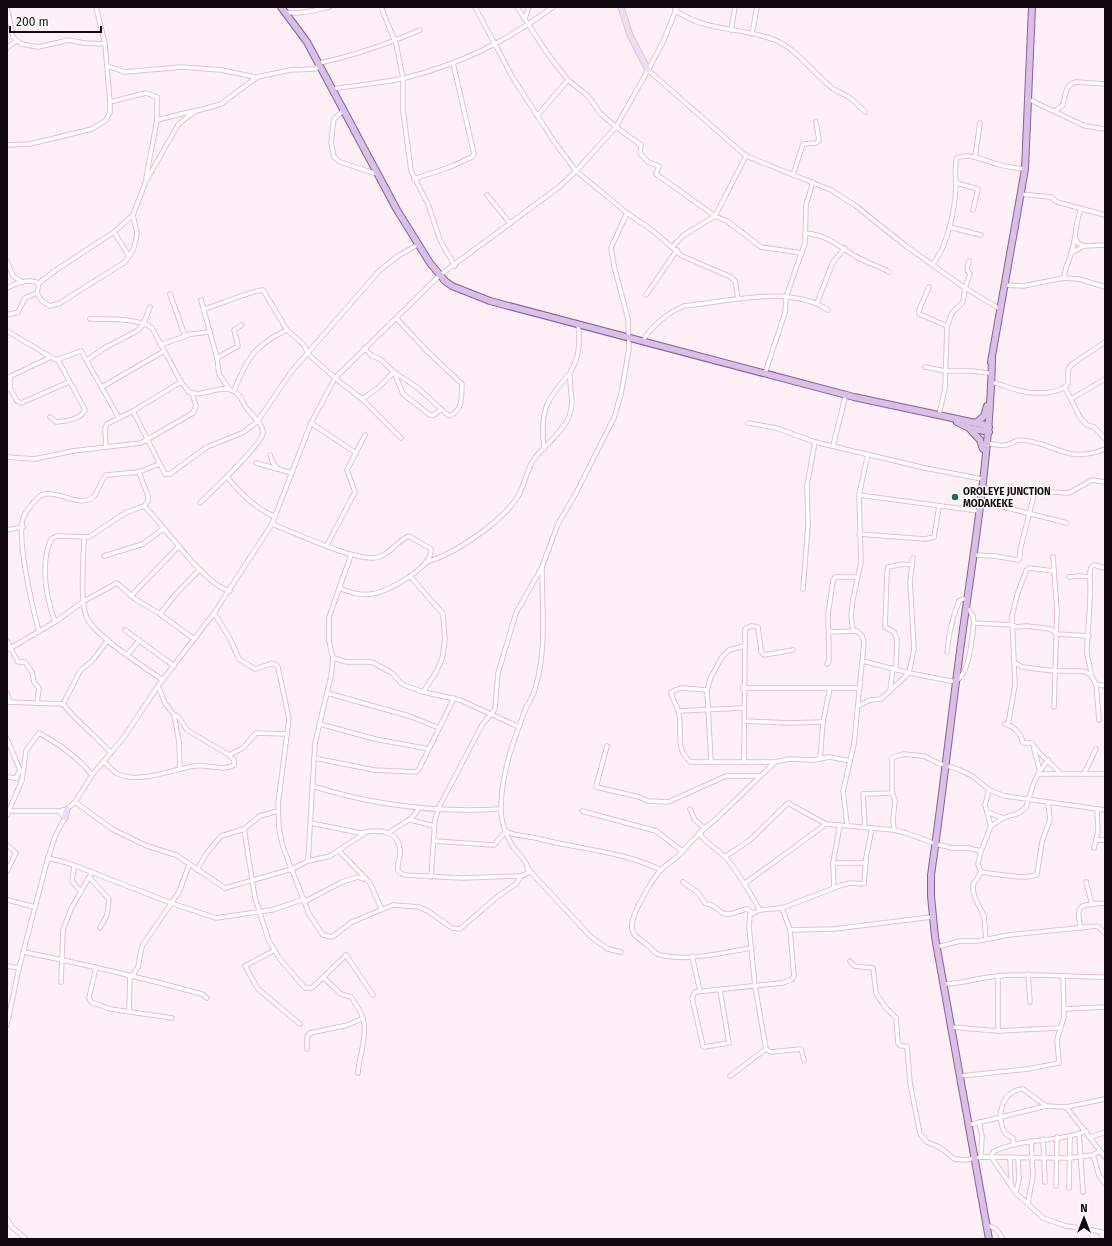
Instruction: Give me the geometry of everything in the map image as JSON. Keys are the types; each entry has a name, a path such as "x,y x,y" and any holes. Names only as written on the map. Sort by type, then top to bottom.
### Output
{"main road":[{"path":"982,479 983,449 987,428 992,359 1025,169 1032,7"},
{"path":"283,9 307,42 319,63 397,210 430,263 452,286 490,302 846,394 938,416 976,423 987,428"},
{"path":"989,1239 978,1157 969,1125 950,1026 932,917 931,875 979,512 987,443 988,373 992,359"},
{"path":"976,423 984,416 987,406"},
{"path":"952,419 969,428 980,440 983,449"},
{"path":"969,428 987,428"}],"street":[{"path":"7,7 11,31 16,41 29,46 38,47 70,40 84,43 104,44"},
{"path":"7,145 30,144 92,129 106,120 110,112 107,66 96,7"},
{"path":"283,9 295,14 330,7"},
{"path":"381,7 395,41 403,78 403,110 410,172 428,204 440,240 455,266"},
{"path":"475,7 513,78 537,116 576,172 627,213 673,246 682,256 731,277 735,281 738,298"},
{"path":"517,7 530,24 547,53 568,80 588,96 600,113 616,128 641,145 640,153 648,162 659,166 656,174 715,216 727,221 761,247 802,253"},
{"path":"525,18 529,7"},
{"path":"333,89 403,78 453,63 496,45 530,24 553,7"},
{"path":"621,7 630,35 648,70 746,156 831,190 856,206 964,288 1000,309"},
{"path":"731,30 735,7"},
{"path":"752,34 757,7"},
{"path":"92,775 85,766 57,743 40,733 26,751 22,780 8,813 67,810 76,802 92,775 111,753 158,686 230,591 272,524 310,423 335,378 440,275 455,266 510,223 559,188 576,172 616,128 663,42 676,8 706,24 777,40 790,49 831,88 848,96 865,112"},
{"path":"107,66 125,72 182,67 221,70 252,78 290,70 316,69 319,63 344,58 395,41 420,30"},
{"path":"7,48 16,41"},
{"path":"414,179 450,167 474,154 453,63"},
{"path":"243,75 247,84"},
{"path":"157,120 221,104 257,77"},
{"path":"537,116 568,80"},
{"path":"1055,111 1063,105 1067,87 1071,83 1105,84"},
{"path":"110,102 146,93 157,97 157,120 146,181"},
{"path":"1028,99 1085,126 1105,129"},
{"path":"344,110 336,115 334,119 331,142 334,157 340,162 378,174"},
{"path":"133,215 137,233 133,250 125,262 60,303 50,306 42,301 37,294 39,282 114,232 133,215 146,181 178,125 196,111"},
{"path":"793,175 804,144 816,143 819,140 816,122"},
{"path":"974,157 980,122"},
{"path":"673,246 684,235 715,216 746,156"},
{"path":"932,265 938,258 949,227 955,203 957,158 964,156 974,157 997,164 1025,169"},
{"path":"765,373 785,313 786,297 802,253 806,234 806,205 813,182"},
{"path":"956,183 978,189 973,210"},
{"path":"1020,194 1051,197 1057,202 1105,214"},
{"path":"487,195 510,223"},
{"path":"1064,278 1066,265 1072,253 1076,222 1081,209"},
{"path":"431,877 434,826 438,809 482,725 495,709 498,673 516,613 542,567 558,524 576,494 614,418 625,376 629,350 628,319 611,256 611,248 627,213"},
{"path":"949,227 981,235"},
{"path":"114,232 129,256"},
{"path":"806,234 818,235 835,242 858,258 878,265 889,272"},
{"path":"1075,237 1078,243 1084,246"},
{"path":"133,411 165,474 170,474 207,447 242,433 257,422 291,372 380,270 398,256 419,244"},
{"path":"1072,253 1084,246 1105,245"},
{"path":"817,303 834,262 845,248"},
{"path":"646,295 677,250"},
{"path":"7,261 13,276 22,282"},
{"path":"938,416 944,388 946,326 952,312 963,302 964,288 970,274 967,270 969,261"},
{"path":"1005,285 1023,286 1064,278 1079,279 1105,286"},
{"path":"7,288 22,282 33,280 39,282"},
{"path":"930,288 919,310 919,314 946,326"},
{"path":"205,309 260,289 263,290 287,330 304,345 308,354 362,399 401,438"},
{"path":"7,315 18,312 25,298 37,294"},
{"path":"170,294 185,336"},
{"path":"643,341 652,330 677,308 684,306 738,298 786,297 817,303 828,310"},
{"path":"201,300 205,309 217,358 219,374 229,389"},
{"path":"87,360 106,347 137,331 143,325 150,307"},
{"path":"364,348 372,356 380,359 394,372 418,388 449,416 461,406 462,384 428,352 396,318"},
{"path":"7,457 34,459 73,451 133,444 147,440 193,413 196,406 192,393 186,389 160,345 152,328 124,321 90,319"},
{"path":"544,449 542,430 543,411 553,392 570,373 578,350 580,338 578,324"},
{"path":"217,358 238,346 234,330 242,325"},
{"path":"234,391 243,367 251,356 274,336 287,330"},
{"path":"7,331 9,335 49,358 58,360 79,351 87,360 119,418"},
{"path":"160,345 185,336 210,332"},
{"path":"991,382 1020,391 1046,392 1065,388 1068,384 1068,370 1071,365 1105,342"},
{"path":"102,387 164,352"},
{"path":"49,358 8,378 8,389 17,401 21,403 69,382"},
{"path":"50,417 56,422 77,418 83,414 85,410 58,360"},
{"path":"925,367 944,371 971,371 988,373"},
{"path":"394,372 403,394 430,414 434,415 441,409"},
{"path":"362,399 378,388 394,372"},
{"path":"426,562 438,559 473,539 500,516 517,497 535,457 544,449 568,418 572,406 570,373"},
{"path":"1071,399 1105,379"},
{"path":"106,447 105,426 182,382"},
{"path":"1065,388 1081,419 1087,424 1094,426 1105,439"},
{"path":"192,393 229,389 239,393 262,429 262,436 226,477 200,503"},
{"path":"833,446 846,394"},
{"path":"310,423 356,453"},
{"path":"748,424 776,428 815,442 982,479"},
{"path":"327,545 341,515 354,496 355,488 347,472 365,435"},
{"path":"987,443 997,446 1008,445 1020,440 1071,455 1105,450"},
{"path":"802,589 808,525 807,485 815,442"},
{"path":"853,630 851,616 857,576 861,562 859,495 868,454"},
{"path":"270,455 273,463 279,470"},
{"path":"38,632 24,565 24,516 38,498 44,494 58,494 83,502 88,501 94,496 100,487 101,480 106,475 139,472 159,464"},
{"path":"256,464 292,473"},
{"path":"55,622 49,606 47,590 46,556 48,546 54,536 84,538 94,534 125,513 144,506 148,501 148,496 139,472"},
{"path":"226,477 260,510 275,517"},
{"path":"973,555 995,556 1016,560 1020,558 1020,550 1028,514 1035,491 1069,493 1092,480 1105,482"},
{"path":"859,495 979,512"},
{"path":"980,501 1028,514 1067,522"},
{"path":"144,506 200,569 219,587 230,591"},
{"path":"860,534 925,539 934,537 938,506"},
{"path":"272,524 351,555 374,558 380,557 390,551 400,540 409,536 431,549 431,553 426,562 410,576 387,590 362,595 339,588"},
{"path":"7,530 23,527"},
{"path":"104,556 143,544 164,528"},
{"path":"84,538 84,608"},
{"path":"131,596 179,546"},
{"path":"308,861 315,744 327,693 333,658 329,641 329,617 351,555"},
{"path":"1053,557 1057,634 1054,671 1054,707"},
{"path":"858,706 870,700 881,699 909,673 914,649 910,581 913,558"},
{"path":"889,691 894,669 896,634 885,627 886,574 888,567 903,564 912,565"},
{"path":"1098,720 1096,684 1091,676 1087,648 1089,636 1090,577 1091,566 1097,564 1105,568"},
{"path":"542,567 542,642 539,670 535,690 510,752 501,817 506,831 529,870 591,936 608,949 621,952"},
{"path":"1039,772 1032,743 1023,743 1019,733 1007,724 1015,685 1013,625 1014,606 1026,571 1029,568 1035,567 1044,571 1054,571"},
{"path":"160,614 175,595 200,569"},
{"path":"410,576 443,614 445,640 442,659 435,674 423,692"},
{"path":"827,664 829,632 828,614 833,581 835,577 857,576"},
{"path":"1068,577 1090,577"},
{"path":"9,649 55,622 84,601 116,583 131,596 160,614 194,639"},
{"path":"947,652 950,624 959,601 968,597"},
{"path":"80,604 84,608 91,624 108,640 163,680"},
{"path":"863,661 909,673 956,682 960,678 967,664 974,623 973,616 966,606"},
{"path":"214,613 229,637 239,660 255,669 270,664 275,664 278,667 289,719 278,811 279,829 283,847 304,901 323,935 332,937 352,922 381,908 393,905 419,907 428,911 452,928 460,929 497,897 516,884 521,876"},
{"path":"974,623 1013,625 1016,627 1027,626 1051,629 1057,634 1089,636"},
{"path":"744,762 743,688 746,630 748,626 756,626 759,630 761,651 764,655 793,650"},
{"path":"125,630 138,642 174,666"},
{"path":"829,632 853,630 857,631 862,636 863,661 858,706 843,797 847,813 847,824"},
{"path":"63,704 80,671 92,661 108,640"},
{"path":"7,641 9,649 18,662 25,662 32,672 34,682 39,688 37,703"},
{"path":"127,655 138,642"},
{"path":"711,761 707,690 711,677 722,657 729,650 745,646"},
{"path":"333,658 347,662 372,662 392,673 402,684 423,692 454,698 519,727"},
{"path":"1015,663 1022,667 1054,671 1083,671 1091,676"},
{"path":"1096,684 1105,686"},
{"path":"104,762 116,773 126,776 140,776 170,772 208,765 225,769 236,763 229,755 187,730 178,716 174,715 165,703 158,686"},
{"path":"707,690 681,688 672,690 671,694 678,711 680,747 682,753 685,758 695,763 711,761 775,762 789,760 814,760 830,757 850,761"},
{"path":"743,688 860,688"},
{"path":"820,759 823,722 830,688"},
{"path":"7,693 8,702 63,704 71,714 92,732 111,753"},
{"path":"327,693 409,716 439,728"},
{"path":"314,758 374,770 412,773 420,769 454,698"},
{"path":"678,711 709,711 743,708"},
{"path":"174,715 179,742 180,769"},
{"path":"744,721 789,723 823,722"},
{"path":"320,724 375,739 429,748"},
{"path":"229,755 244,748 256,733 287,734"},
{"path":"7,739 20,770 16,778"},
{"path":"607,746 596,787 639,797 648,801 668,802 726,776 761,776"},
{"path":"1084,774 1096,748"},
{"path":"1034,749 1048,760 1061,774"},
{"path":"894,830 893,820 895,800 892,793 892,758 894,756 924,756 974,777 989,790 1005,796 1105,810"},
{"path":"990,826 1003,818 1019,813 1026,807 1034,780 1048,760"},
{"path":"752,948 692,956 659,954 652,951 649,946 636,936 632,929 633,917 639,904 661,870 775,762"},
{"path":"1039,772 1061,774 1105,774"},
{"path":"7,777 22,780"},
{"path":"312,786 350,797 385,804 475,811 501,809"},
{"path":"986,939 984,916 975,898 973,885 980,872 978,864 990,826 985,805 989,790"},
{"path":"865,827 863,794 892,793"},
{"path":"76,802 112,829 147,846 176,855 189,866 201,871 210,879 216,880 221,887 225,888 254,881 292,869 308,861 330,856 368,831"},
{"path":"725,857 750,840 788,803 826,824 847,824 894,830 952,848 968,848 981,851"},
{"path":"980,872 1016,876 1034,876 1037,874 1042,842 1050,819 1048,803"},
{"path":"390,832 411,820 416,814 419,806"},
{"path":"690,809 695,820 704,828"},
{"path":"1094,848 1097,840 1097,809"},
{"path":"7,1025 19,968 48,858 56,834 66,818 67,810"},
{"path":"59,811 66,818"},
{"path":"197,870 206,854 221,836 244,829 260,816 278,811"},
{"path":"582,811 656,831 682,851"},
{"path":"987,812 1003,818"},
{"path":"411,820 434,826"},
{"path":"311,823 360,833 368,831 390,832 395,835 400,848 398,869 400,873 405,875 431,877 521,876 527,875 529,870"},
{"path":"744,884 826,824"},
{"path":"834,888 833,863 840,825"},
{"path":"766,1049 755,986 752,948 748,927 750,915 760,910 782,908 851,883 864,884 872,828"},
{"path":"244,829 254,881 255,898 269,941 279,958 305,988 312,988 346,955 373,995"},
{"path":"434,841 494,844 506,831"},
{"path":"506,831 570,847 607,852 645,862 661,870"},
{"path":"699,833 704,840 725,857 741,876 744,884 760,910"},
{"path":"1097,840 1105,840"},
{"path":"7,845 16,853 7,871"},
{"path":"339,851 370,883 381,908"},
{"path":"48,858 92,872 171,903 216,918 272,910 304,901 353,878 358,877 366,880"},
{"path":"833,863 866,863"},
{"path":"74,866 72,881 81,892"},
{"path":"130,976 133,975 138,967 142,946 180,892 189,866"},
{"path":"61,982 63,930 78,897 92,872"},
{"path":"89,877 109,899 107,915 100,928"},
{"path":"684,882 698,893 706,904 713,905 724,914 747,910 753,913"},
{"path":"1086,882 1092,904"},
{"path":"77,888 78,897"},
{"path":"7,900 35,907"},
{"path":"1081,928 1078,910 1084,906 1105,903"},
{"path":"720,990 729,1043 707,1047 702,1046 692,998 694,992 782,983 793,978 795,973 790,942 790,930 782,908"},
{"path":"790,930 834,929 932,917"},
{"path":"937,947 960,941 1097,926 1105,933"},
{"path":"275,950 245,966 258,989 300,1024"},
{"path":"24,952 62,959 130,976 157,981 202,994 207,998"},
{"path":"692,956 700,991"},
{"path":"850,961 854,966 872,967 874,970 876,992 885,1007 896,1018 899,1045 907,1046 910,1083 920,1134 927,1142 941,1148 954,1158 965,1160 978,1157 1070,1158 1093,1155 1100,1151"},
{"path":"7,966 19,968"},
{"path":"96,967 89,998 90,1002 110,1009 172,1018"},
{"path":"944,984 962,984 976,978 1028,974 1063,977 1105,977"},
{"path":"1028,974 1030,1002"},
{"path":"130,976 130,1011"},
{"path":"998,976 998,1031"},
{"path":"960,1076 1059,1063 1056,1047 1059,1028 1063,1022 1063,977"},
{"path":"324,978 341,994 351,997 363,1018 364,1041 360,1055 358,1072"},
{"path":"1064,1009 1105,1007"},
{"path":"307,1049 307,1037 310,1033 348,1025 363,1018"},
{"path":"950,1026 998,1031 1059,1028"},
{"path":"766,1049 771,1052 801,1049 804,1060"},
{"path":"730,1076 766,1049"},
{"path":"1014,1145 1013,1138 1006,1133 1000,1118 1001,1106 1010,1095 1018,1089 1026,1091 1046,1106"},
{"path":"969,1125 1046,1106 1066,1107 1105,1099"},
{"path":"1066,1107 1074,1119 1092,1138 1105,1157"},
{"path":"978,1157 982,1136 980,1122"},
{"path":"990,1157 993,1152 1014,1145 1043,1139 1070,1137 1086,1131"},
{"path":"1092,1138 1105,1132"},
{"path":"1079,1134 1083,1192"},
{"path":"1056,1186 1057,1137"},
{"path":"1069,1188 1070,1137"},
{"path":"1043,1139 1045,1182"},
{"path":"1028,1203 1033,1175 1031,1141"},
{"path":"1093,1155 1099,1175 1105,1184"},
{"path":"990,1157 1016,1193 1043,1218 1066,1226 1105,1233"},
{"path":"1010,1157 1011,1187"},
{"path":"1016,1193 1019,1179 1018,1158"},
{"path":"7,1220 12,1227 26,1239"},
{"path":"986,1225 996,1229 1003,1239"},
{"path":"1100,1233 1105,1239"}],"place":[{"name":"OROLEYE JUNCTION MODAKEKE","path":"955,497"}]}
